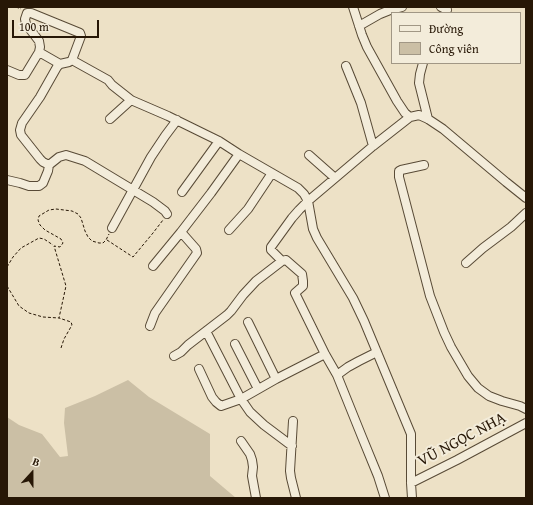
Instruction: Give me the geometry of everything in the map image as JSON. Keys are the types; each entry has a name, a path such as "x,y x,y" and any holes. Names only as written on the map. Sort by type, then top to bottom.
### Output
{"street":[{"path":"353,7 367,47 378,69 402,109 407,116 410,117"},
{"path":"359,26 390,10 402,7"},
{"path":"7,70 19,75 25,75 39,52 39,41 26,24 25,19 27,12 31,12 80,33 81,36 72,60 60,64 57,67 40,97 22,123 20,130 21,135 40,159 48,165"},
{"path":"39,52 60,64"},
{"path":"72,60 108,80 131,100 177,120 219,141 272,174 298,188 304,194 308,201 313,229 353,298 364,321 411,434 412,498"},
{"path":"423,64 419,83 428,119"},
{"path":"346,66 362,103 373,146"},
{"path":"110,119 131,100"},
{"path":"282,261 271,250 271,247 292,218 308,201 410,117 419,115 443,129 526,198"},
{"path":"112,228 151,157 177,120"},
{"path":"182,192 219,141"},
{"path":"153,266 211,193 239,154"},
{"path":"48,165 59,157 66,155 85,161 133,189 162,208 167,214"},
{"path":"309,155 335,178"},
{"path":"7,180 29,186 39,186 43,183 48,171 48,165"},
{"path":"424,165 401,170 399,171 399,177 430,296 444,332 468,376 478,388 489,396 526,409"},
{"path":"229,230 248,210 272,174"},
{"path":"466,263 526,213"},
{"path":"150,326 155,313 197,253 196,249 181,232"},
{"path":"174,356 231,311 243,295 256,282 282,261 286,260 302,274 302,286 295,293 337,375 385,498"},
{"path":"248,322 276,379"},
{"path":"206,331 241,399 250,412 292,446"},
{"path":"235,344 258,389"},
{"path":"337,375 348,367 377,352"},
{"path":"199,369 212,398 221,406 241,399 325,354"},
{"path":"293,421 290,478 296,498"},
{"name":"VŨ NGỌC NHẠ","path":"411,483 526,423"},
{"path":"241,441 250,454 252,460 253,482 256,498"}],"path":[{"path":"7,267 21,248 39,238 44,238 54,246 60,247 63,244 61,239 45,230 40,225 38,220 39,216 50,210 72,211 78,214 88,237 92,241 103,243 112,228"},
{"path":"106,240 133,257 153,234 167,214"},
{"path":"54,246 66,286 58,318"},
{"path":"7,286 20,306 29,313 71,322 72,325 61,348"}],"green space":[{"path":"128,380 149,397 210,434 210,476 236,498 7,498 7,417 19,425 42,434 60,457 68,456 64,423 65,408 95,396"}]}
